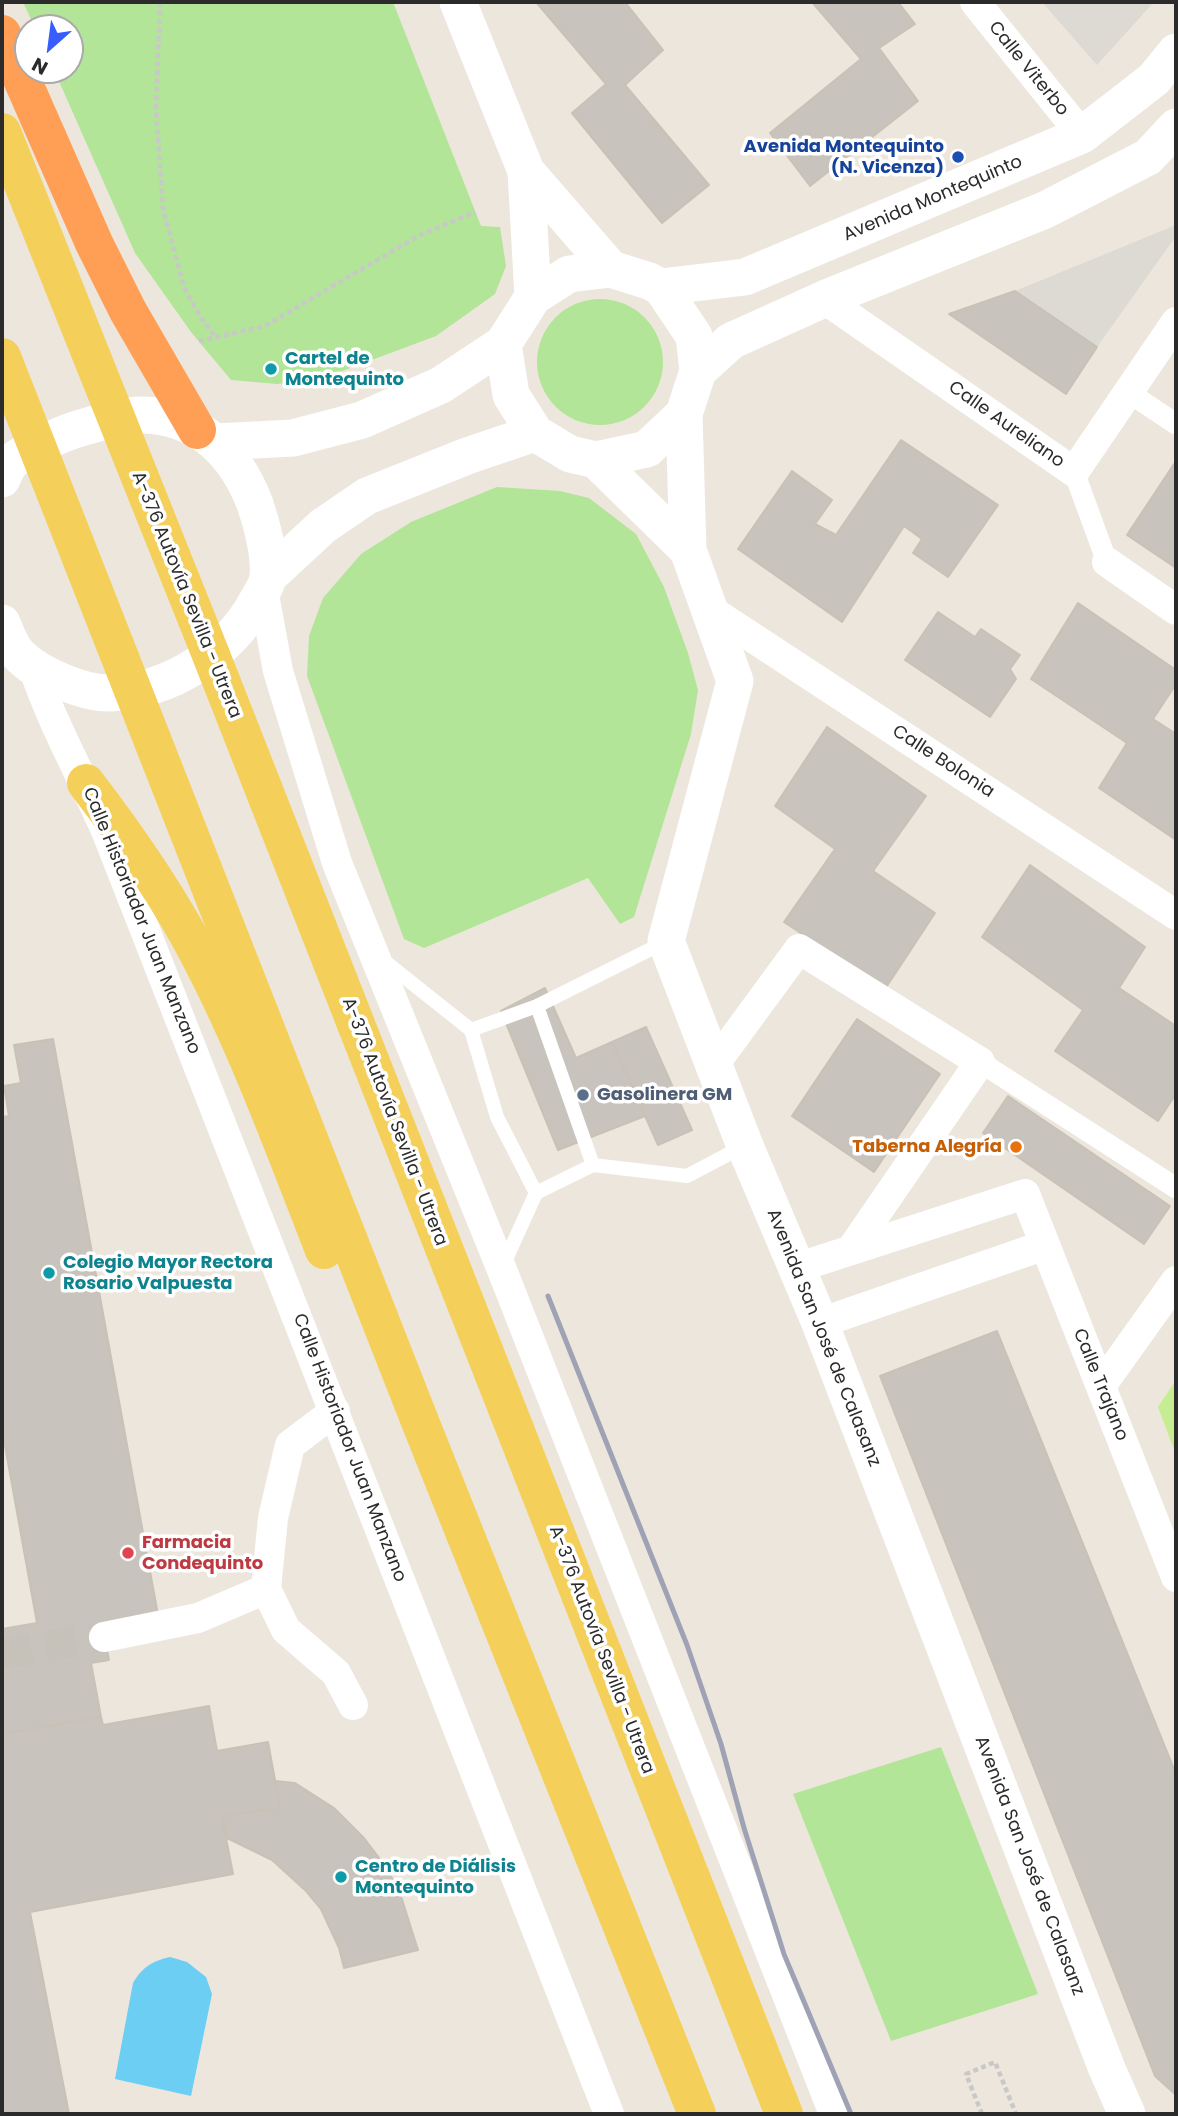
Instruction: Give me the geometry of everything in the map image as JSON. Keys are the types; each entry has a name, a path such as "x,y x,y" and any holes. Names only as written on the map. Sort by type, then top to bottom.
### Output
{"highway":[{"path":"2,34 117,288 207,436"}],"main road":[{"name":"A-376 Autovía Sevilla - Utrera","path":"2,132 211,655 784,2114"},
{"path":"2,357 12,463 134,691 419,1419 697,2114"},
{"path":"86,783 154,877 201,958 237,1032 332,1268 372,1346 419,1419"}],"street":[{"path":"458,2 526,171 533,297"},
{"name":"Calle Viterbo","path":"975,2 1082,135"},
{"name":"Avenida Montequinto","path":"662,288 745,278 1082,135 1154,79 1176,52"},
{"path":"698,371 731,341 824,299 1045,210 1147,157 1176,127"},
{"path":"526,171 611,269"},
{"path":"12,463 76,429 116,418 141,415 169,419 207,436 293,438 362,420 441,385 503,344 533,297 569,274 611,269 662,288 694,337 698,371 684,414 688,551 735,681 666,941"},
{"name":"Calle Aureliano","path":"824,299 1074,472 1176,322"},
{"path":"503,344 511,395 535,433 570,454 596,460 647,449 684,414"},
{"path":"1128,392 1176,424"},
{"path":"13,649 76,686 108,693 134,691 175,678 211,655 234,633 252,610 265,583 323,526 367,496 467,456 535,433"},
{"path":"207,436 246,480 263,526 265,583 278,671 337,863 502,1270 834,2114"},
{"path":"596,460 688,551"},
{"path":"1074,472 1107,562 1176,610"},
{"name":"Calle Bolonia","path":"709,609 1176,915"},
{"name":"Calle Historiador Juan Manzano","path":"13,649 45,702 86,783 107,833 609,2114"},
{"name":"Avenida San José de Calasanz","path":"666,941 746,1146 820,1323 1102,2056 1127,2114"},
{"path":"714,1065 799,949 1176,1188"},
{"path":"796,1268 851,1250 980,1062"},
{"name":"Calle Trajano","path":"851,1250 1025,1194 1176,1577"},
{"path":"820,1323 1045,1244"},
{"path":"1101,1386 1176,1281"},
{"path":"335,1411 290,1445 273,1518 266,1588 286,1630 335,1673 353,1705"},
{"path":"104,1637 198,1618 266,1588"}],"lane":[{"path":"471,1030 537,1006 666,941"},
{"path":"371,950 471,1030 497,1117 536,1193"},
{"path":"537,1006 593,1165"},
{"path":"502,1270 536,1193 593,1165 687,1175 746,1146"}],"path":[{"path":"160,2 156,109 163,209 184,287 201,318 216,337"},
{"path":"199,341 265,326 418,236 475,212"},
{"path":"982,2114 965,2074 995,2062 1016,2114"}],"green space":[{"path":"23,2 393,2 481,226 500,227 506,266 495,294 436,336 318,380 277,384 231,380 191,332 135,253 60,84 84,84 84,14 29,14"},
{"path":"600,299 624,304 645,317 658,338 663,362 658,386 645,407 624,420 600,425 576,420 555,407 542,386 537,362 542,338 555,317 576,304"},
{"path":"497,487 560,491 589,498 636,534 664,587 688,653 698,690 691,734 634,917 620,924 588,878 424,948 404,939 307,676 309,636 323,598 361,554 411,522"},
{"path":"1176,1380 1176,1455 1158,1407"},
{"path":"941,1747 1038,1994 891,2041 793,1794"}],"shaded area":[{"path":"1042,2 1154,2 1097,65"},
{"path":"1176,225 1176,236 1097,347 1015,291"}],"water":[{"path":"170,1957 187,1962 206,1977 212,1994 191,2096 115,2079 133,1983 148,1966"}],"building":[{"path":"536,2 625,2 663,50 625,85 709,185 662,223 572,113 606,84"},
{"path":"812,2 898,2 915,24 879,48 918,101 810,186 770,133 861,59"},
{"path":"1015,291 1097,347 1066,394 949,314"},
{"path":"901,440 998,505 948,577 913,553 922,539 904,526 842,622 738,549 792,471 832,500 815,524 836,535"},
{"path":"1174,464 1176,466 1176,568 1127,535"},
{"path":"1078,603 1176,670 1176,684 1153,719 1176,734 1176,840 1099,788 1127,743 1031,679"},
{"path":"938,612 975,637 981,629 1020,655 1010,669 1016,679 990,717 905,660"},
{"path":"827,727 926,796 873,871 935,913 885,989 784,922 835,849 775,806"},
{"path":"1030,865 1145,947 1119,988 1176,1026 1176,1094 1158,1121 1055,1051 1083,1010 982,937"},
{"path":"545,988 576,1058 612,1042 645,1116 558,1150 501,1011"},
{"path":"857,1019 940,1074 874,1172 792,1116"},
{"path":"646,1027 692,1130 658,1145 612,1042"},
{"name":"Colegio Mayor Rectora Rosario Valpuesta","path":"53,1039 158,1615 102,1624 109,1660 91,1663 101,1717 2,1734 2,1629 37,1623 2,1429 2,1117 9,1116 4,1086 21,1083 14,1045"},
{"path":"1008,1096 1170,1206 1144,1244 983,1133"},
{"path":"997,1331 1176,1774 1176,2095 1155,2076 880,1376"},
{"path":"209,1706 217,1751 268,1742 280,1807 222,1817 233,1874 30,1912 69,2114 2,2114 2,1734 101,1717 103,1725"},
{"name":"Centro de Diálisis Montequinto","path":"275,1781 295,1783 334,1808 364,1838 399,1890 418,1950 344,1968 339,1948 321,1909 306,1891 272,1860 227,1838 222,1817 280,1807"}],"tunnel":[{"path":"2,1654 104,1637"}],"railway":[{"path":"548,1296 687,1645 721,1744 744,1828 784,1954 851,2114"}],"place":[{"name":"Avenida Montequinto (N. Vicenza)","path":"958,157"},
{"name":"Cartel de Montequinto","path":"271,369"},
{"name":"Gasolinera GM","path":"583,1095"},
{"name":"Taberna Alegría","path":"1016,1147"},
{"name":"Colegio Mayor Rectora Rosario Valpuesta","path":"49,1273"},
{"name":"Farmacia Condequinto","path":"128,1553"},
{"name":"Centro de Diálisis Montequinto","path":"341,1877"}]}
